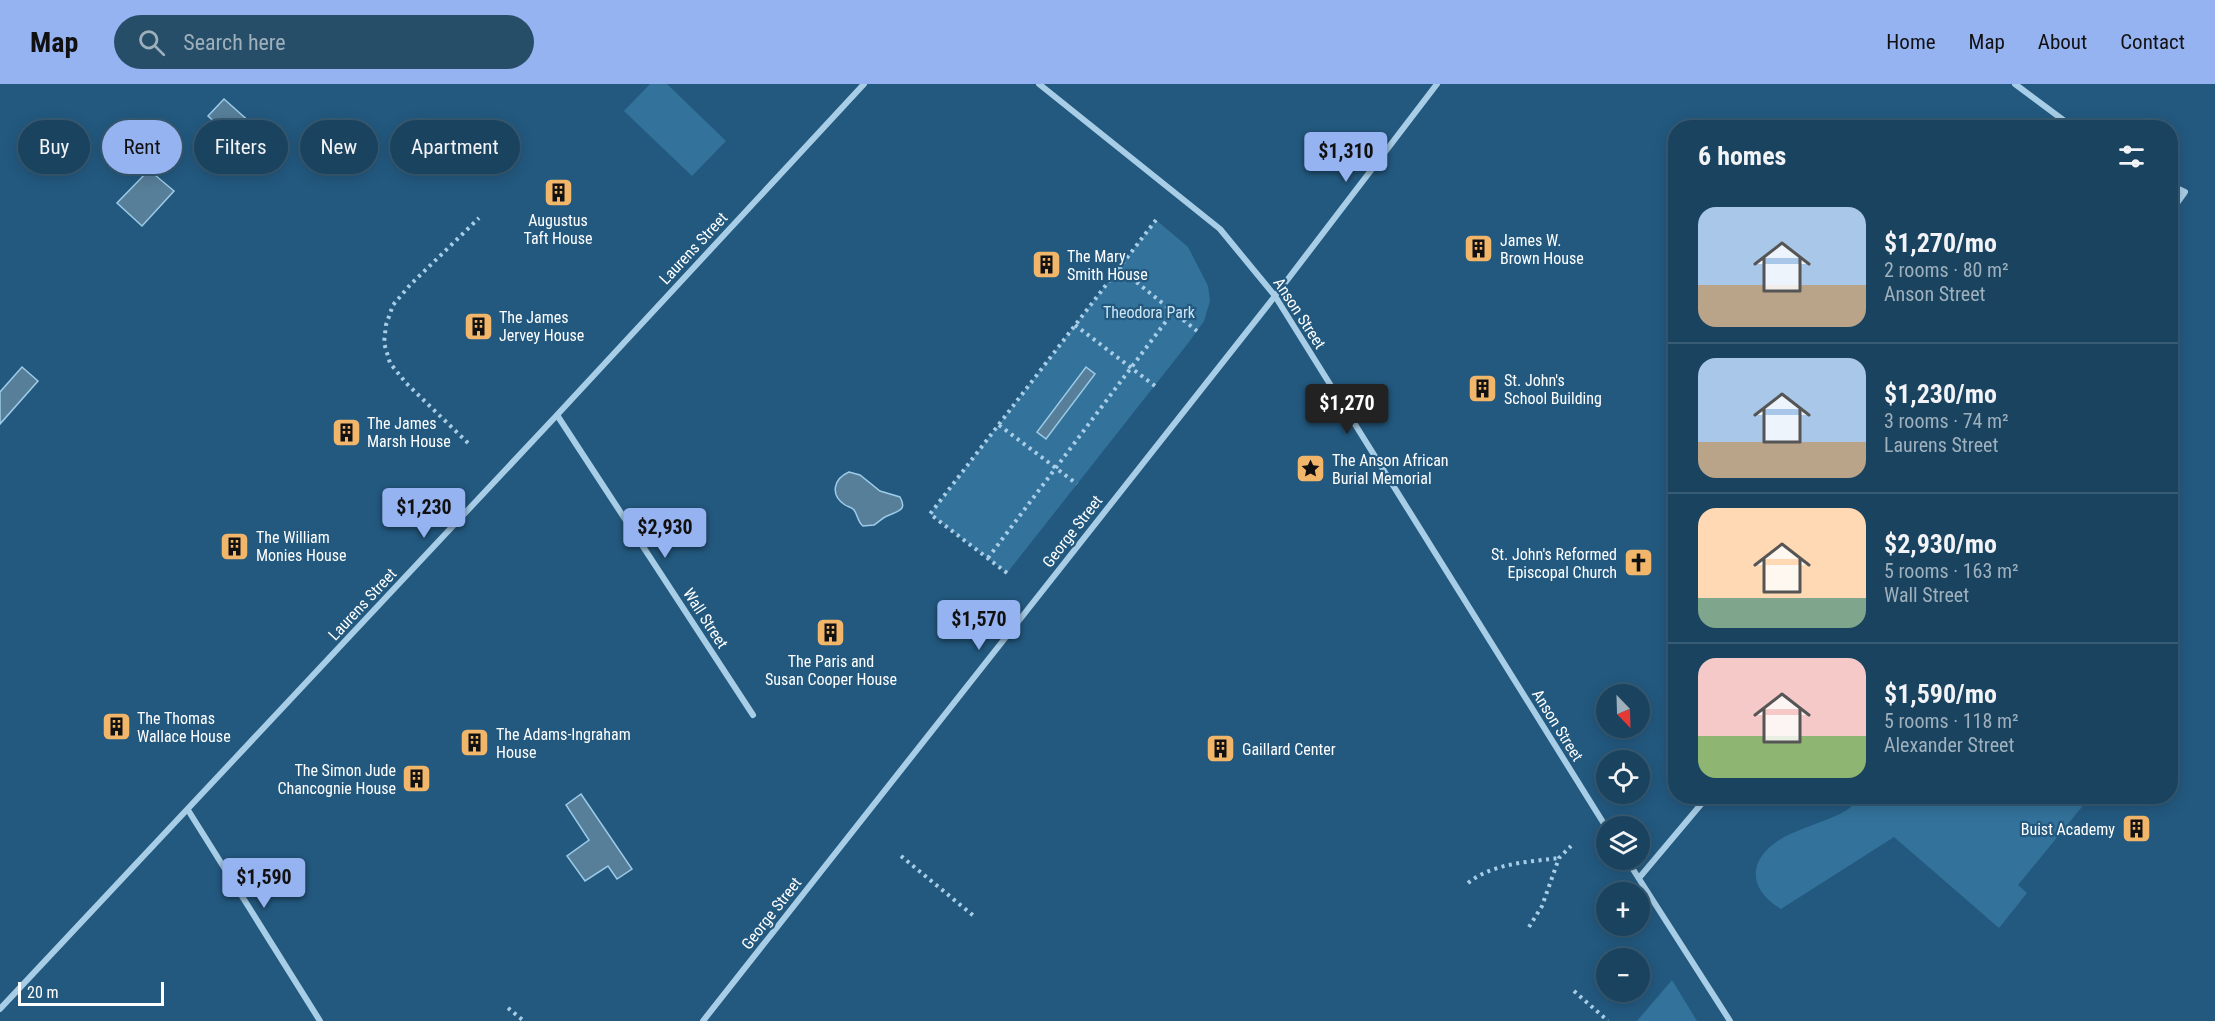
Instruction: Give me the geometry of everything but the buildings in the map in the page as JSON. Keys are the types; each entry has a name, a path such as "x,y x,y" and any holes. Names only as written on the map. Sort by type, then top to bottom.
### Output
{"street":[{"name":"Laurens Street","path":"0,1009 864,84"},
{"name":"Anson Street","path":"1039,84 1220,229 1275,296 1599,816"},
{"name":"George Street","path":"703,1021 1275,296 1437,84"},
{"path":"2015,84 2063,120"},
{"path":"2178,189 2185,192 2178,202"},
{"name":"Wall Street","path":"557,415 753,715"},
{"path":"1639,878 1701,804"},
{"path":"188,810 320,1021"},
{"path":"1634,870 1730,1021"}],"path":[{"path":"468,442 406,383 390,363 384,343 386,325 393,305 410,285 479,218"},
{"path":"1007,573 930,514 1156,220"},
{"path":"1119,268 1197,331"},
{"path":"988,558 1173,312"},
{"path":"1075,325 1155,386"},
{"path":"999,425 1077,484"},
{"path":"1528,927 1542,906 1559,858 1571,846"},
{"path":"901,856 975,917"},
{"path":"1468,883 1478,875 1495,868 1559,858"},
{"path":"1574,991 1608,1021"},
{"path":"508,1008 524,1021"}],"green space":[{"path":"650,84 667,84 726,141 692,176 624,111"},
{"name":"Theodora Park","path":"1156,220 1188,247 1208,286 1210,301 1204,321 1007,573 930,514"},
{"path":"1854,804 2084,804 2018,885 2027,893 1999,928 1894,837 1781,909 1769,900 1756,880 1759,861 1766,851 1788,835 1840,814"},
{"path":"1672,980 1697,1021 1637,1021"}],"shaded area":[{"path":"224,99 248,120 212,120 208,116"},
{"path":"145,174 154,174 174,191 142,226 117,203"},
{"path":"22,367 38,381 0,424 0,392"},
{"path":"1086,367 1095,374 1046,439 1037,432"},
{"path":"849,472 860,475 880,491 900,497 902,508 874,525 863,526 854,510 840,501 835,492 837,483"},
{"path":"581,794 632,869 617,879 608,866 585,881 567,856 589,840 566,805"}],"place":[{"name":"Augustus Taft House","path":"558,192"},
{"name":"James W. Brown House","path":"1479,249"},
{"name":"The Mary Smith House","path":"1046,265"},
{"name":"The James Jervey House","path":"478,326"},
{"name":"St. John's School Building","path":"1483,389"},
{"name":"The James Marsh House","path":"346,432"},
{"name":"The Anson African Burial Memorial","path":"1311,469"},
{"name":"The William Monies House","path":"235,546"},
{"name":"St. John's Reformed Episcopal Church","path":"1638,563"},
{"name":"The Paris and Susan Cooper House","path":"831,633"},
{"name":"The Thomas Wallace House","path":"116,727"},
{"name":"The Adams-Ingraham House","path":"475,743"},
{"name":"Gaillard Center","path":"1221,749"},
{"name":"The Simon Jude Chancognie House","path":"417,779"},
{"name":"Buist Academy","path":"2136,829"}]}
